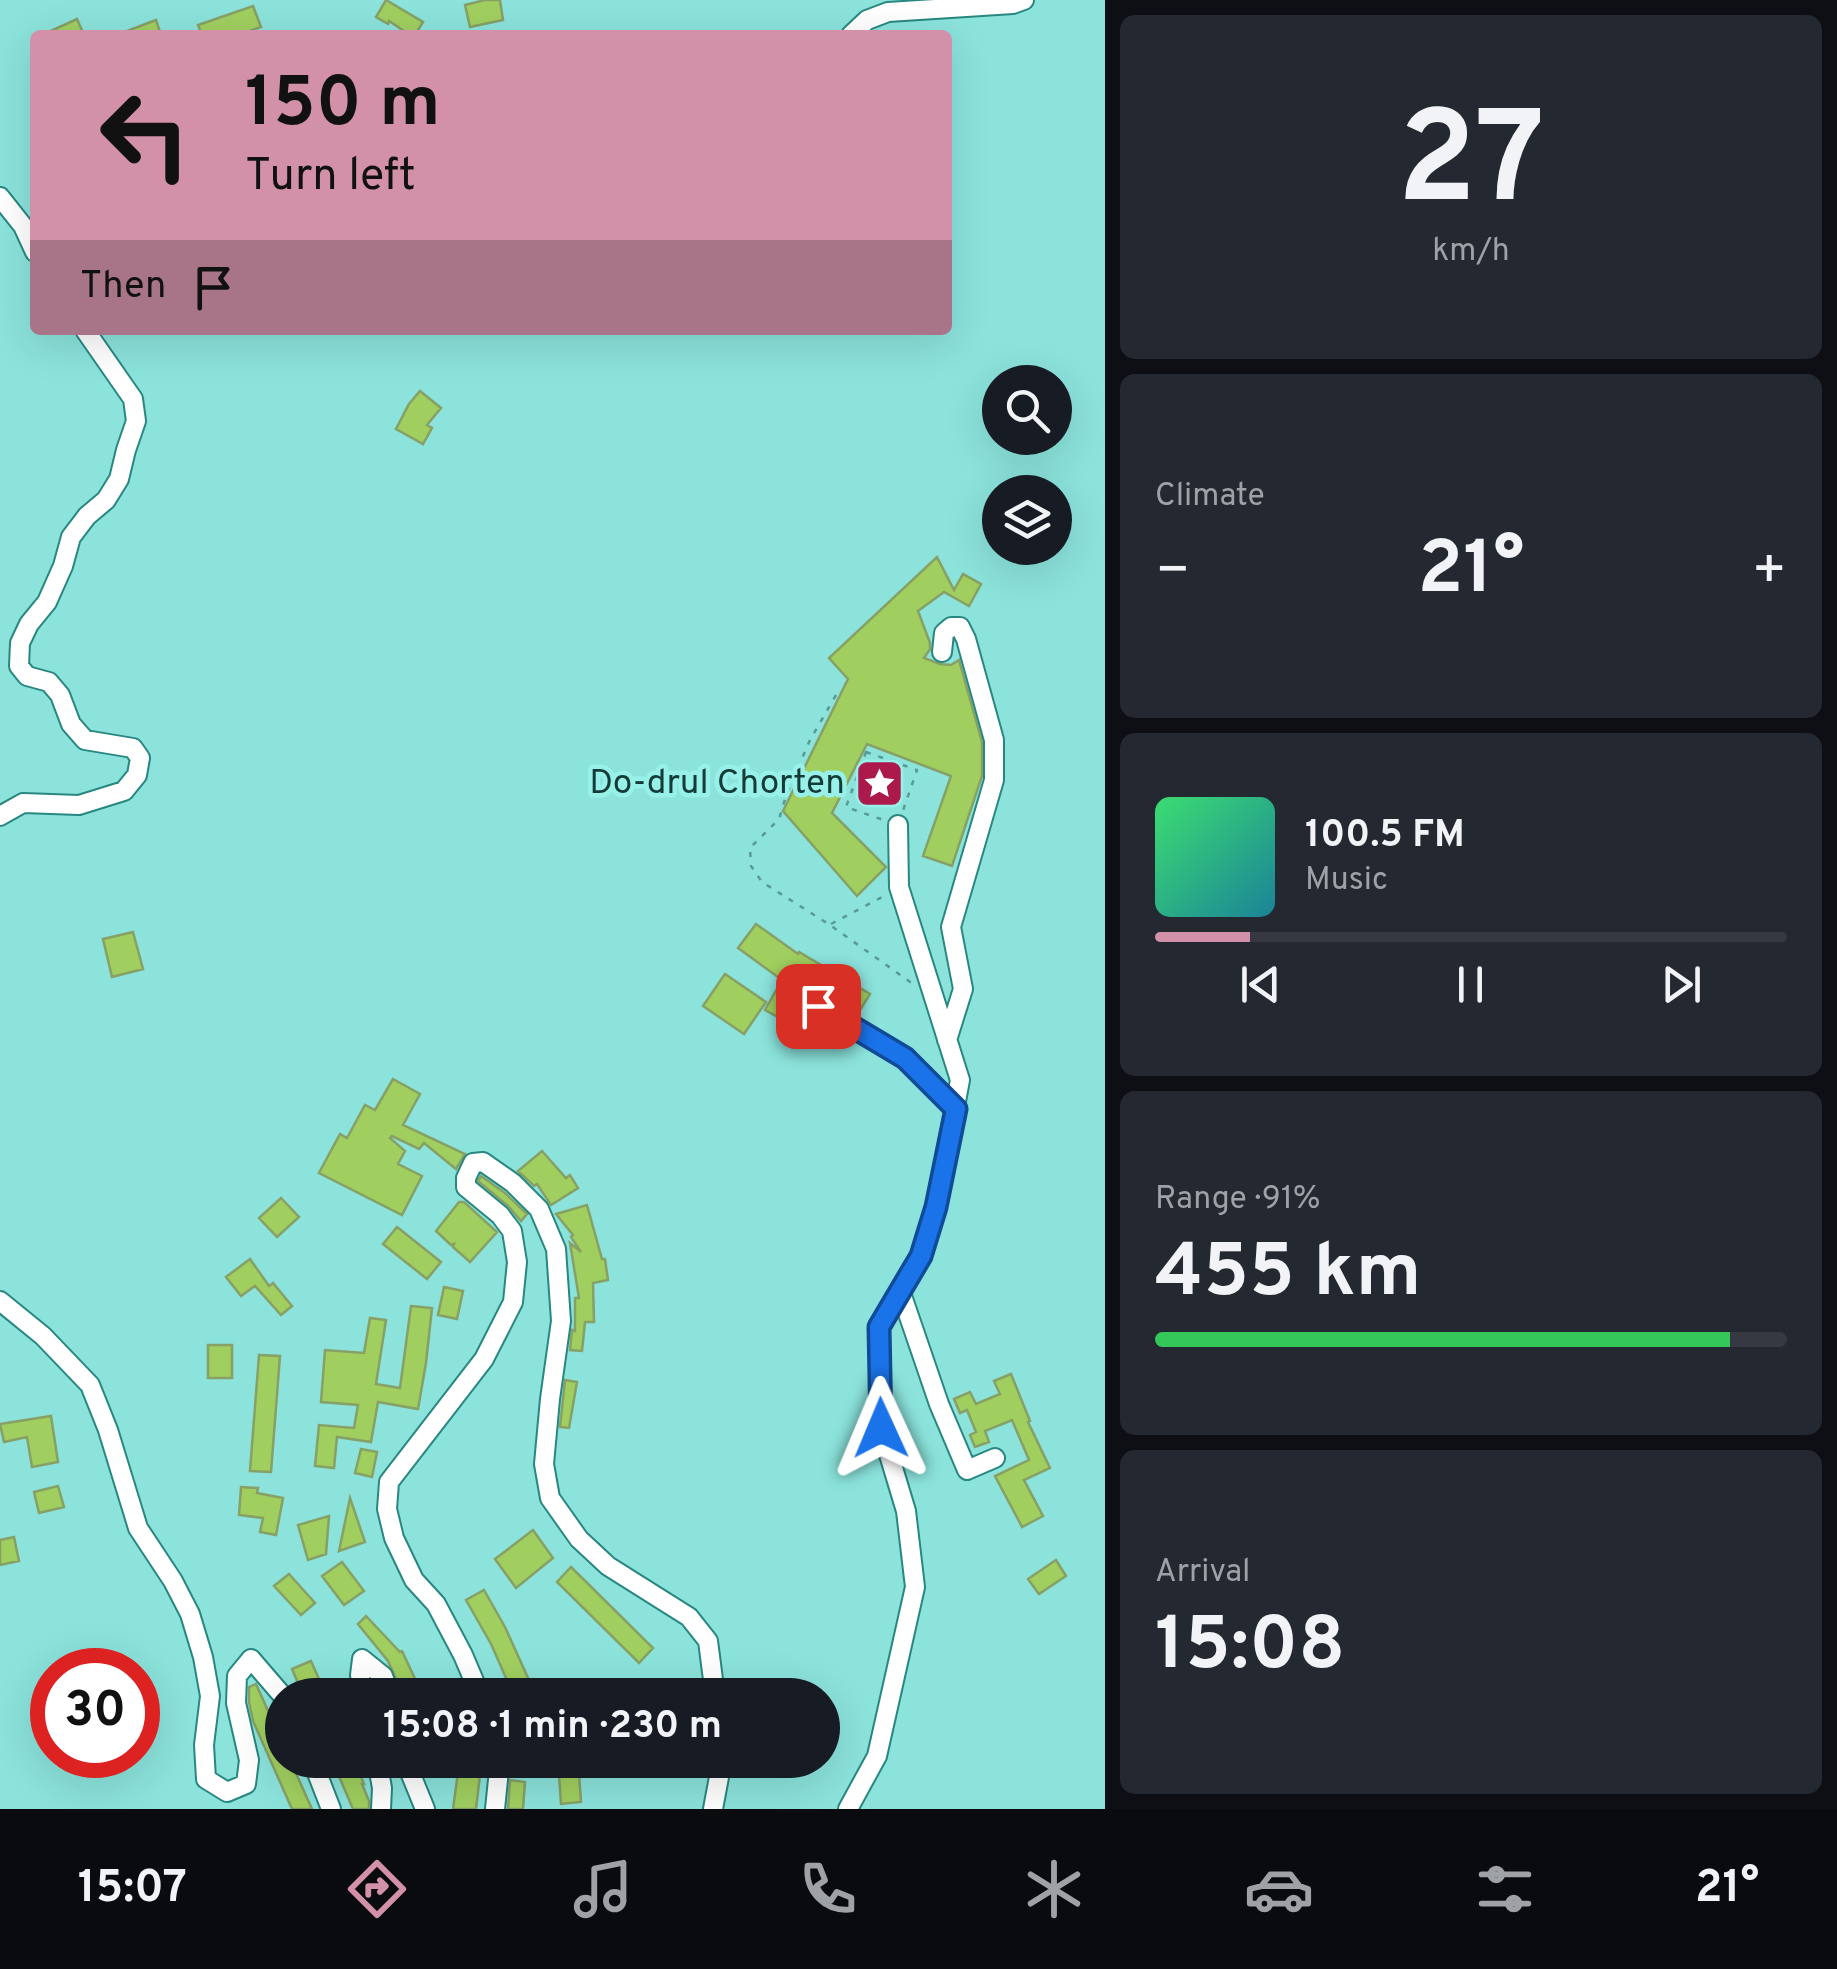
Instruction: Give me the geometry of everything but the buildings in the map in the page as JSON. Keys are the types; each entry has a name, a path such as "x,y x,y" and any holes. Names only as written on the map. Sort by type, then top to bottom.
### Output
{"street":[{"path":"856,30 867,20 888,12 1013,4 1024,0"},
{"path":"0,197 30,242"},
{"path":"0,816 22,803 79,805 124,791 137,775 140,758 133,748 85,740 71,724 60,695 49,682 27,676 19,666 20,644 29,624 47,602 71,537 120,479 136,421 134,399 88,335"},
{"path":"942,652 944,634 950,627 960,627 994,740 994,780 951,928 963,989 947,1041"},
{"path":"848,1809 877,1756 916,1588 906,1510 881,1428 879,1327 921,1256 960,1080 899,887 898,825"},
{"path":"818,1006 905,1058 956,1109"},
{"path":"473,1678 436,1604 414,1580 394,1538 387,1509 390,1482 484,1359 513,1302 518,1262 512,1231 500,1215 466,1187 472,1163 483,1162 514,1183 539,1210 556,1249 561,1321 544,1464 550,1498 579,1539 608,1566 689,1617 708,1641 712,1678"},
{"path":"900,1290 938,1404 966,1470 996,1458"},
{"path":"0,1301 43,1336 90,1385 138,1528 190,1614 210,1696 204,1745 206,1779 227,1792 246,1784 249,1760 236,1703 236,1676 251,1659 267,1678"},
{"path":"360,1678 362,1659 383,1678"},
{"path":"319,1778 331,1809"},
{"path":"380,1809 381,1778"},
{"path":"412,1778 425,1809"},
{"path":"495,1809 498,1778"},
{"path":"713,1809 720,1778"}],"path":[{"path":"836,696 810,740 778,819 750,848 751,866 762,882 934,999"},
{"path":"866,752 918,770 898,825 846,807 866,752"},
{"path":"830,925 899,887"}],"place":[{"name":"Do-drul Chorten","path":"880,784"}],"route":[{"path":"818,1006 905,1058 956,1109 936,1207 921,1256 879,1327 881,1428"}]}
